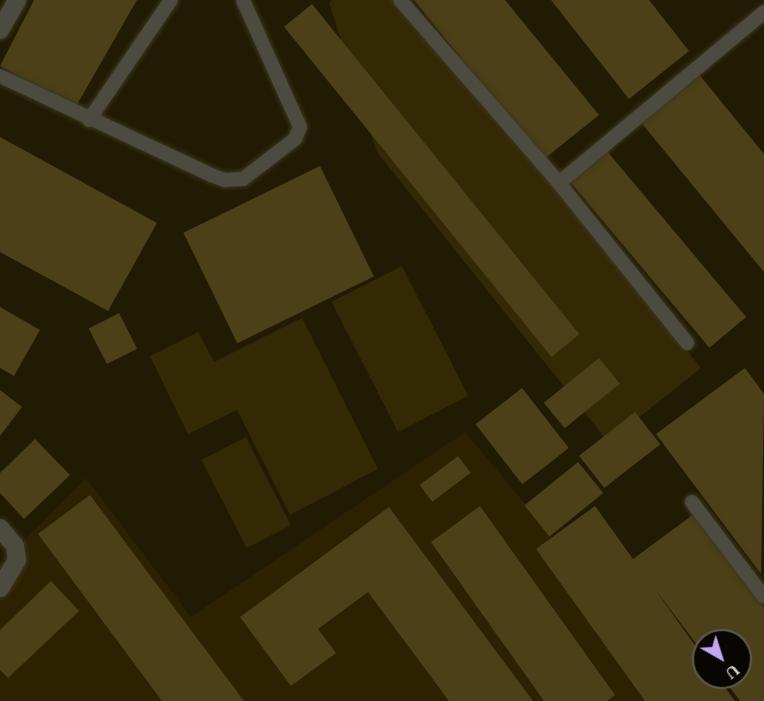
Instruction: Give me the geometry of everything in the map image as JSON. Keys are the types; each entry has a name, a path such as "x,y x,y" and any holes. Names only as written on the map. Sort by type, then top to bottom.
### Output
{"street":[{"path":"0,30 17,0"},
{"path":"0,528 15,546 17,560 0,588"}],"lane":[{"path":"89,120 171,0"},
{"path":"0,76 89,120 225,180 243,179 295,139 300,127 298,117 243,0"},
{"path":"400,0 559,183 687,343"},
{"path":"559,183 764,12"},
{"path":"692,502 764,597"}],"shaded area":[{"path":"332,0 409,0 701,368 608,442 377,152 329,3"},
{"path":"402,266 468,396 398,432 332,302"},
{"path":"302,318 378,469 290,515 237,410 188,434 150,356 198,332 214,362"},
{"path":"465,432 690,701 0,701 0,565 86,478 191,617"},
{"path":"246,437 291,525 246,548 201,460"}],"building":[{"path":"34,0 137,0 75,108 0,66"},
{"path":"414,0 505,0 599,115 543,160"},
{"path":"551,0 649,0 689,51 629,99"},
{"path":"312,4 579,334 551,357 284,27"},
{"path":"697,72 764,154 764,272 639,120"},
{"path":"0,137 157,223 108,311 0,252"},
{"path":"606,150 746,317 709,348 569,181"},
{"path":"320,166 374,277 237,343 183,233"},
{"path":"0,307 40,330 14,376 0,368"},
{"path":"119,313 137,349 107,364 89,328"},
{"path":"599,358 620,384 565,428 544,403"},
{"path":"745,368 764,394 761,574 656,434"},
{"path":"522,388 569,448 522,484 476,424"},
{"path":"0,390 22,407 0,436"},
{"path":"635,412 660,444 604,488 579,456"},
{"path":"35,439 70,475 24,519 0,493 0,473"},
{"path":"458,456 471,473 432,502 420,485"},
{"path":"578,462 603,493 550,537 524,505"},
{"path":"90,495 244,701 162,701 38,534"},
{"path":"480,506 615,695 607,701 544,701 431,542"},
{"path":"595,506 633,559 694,514 764,607 764,701 740,701 731,689 752,689 752,629 692,629 692,638 654,588 692,641 692,689 726,689 735,701 645,701 536,549"},
{"path":"389,507 533,701 449,701 368,592 318,629 336,653 291,686 240,617"},
{"path":"51,581 79,611 8,678 0,670 0,630"}]}
